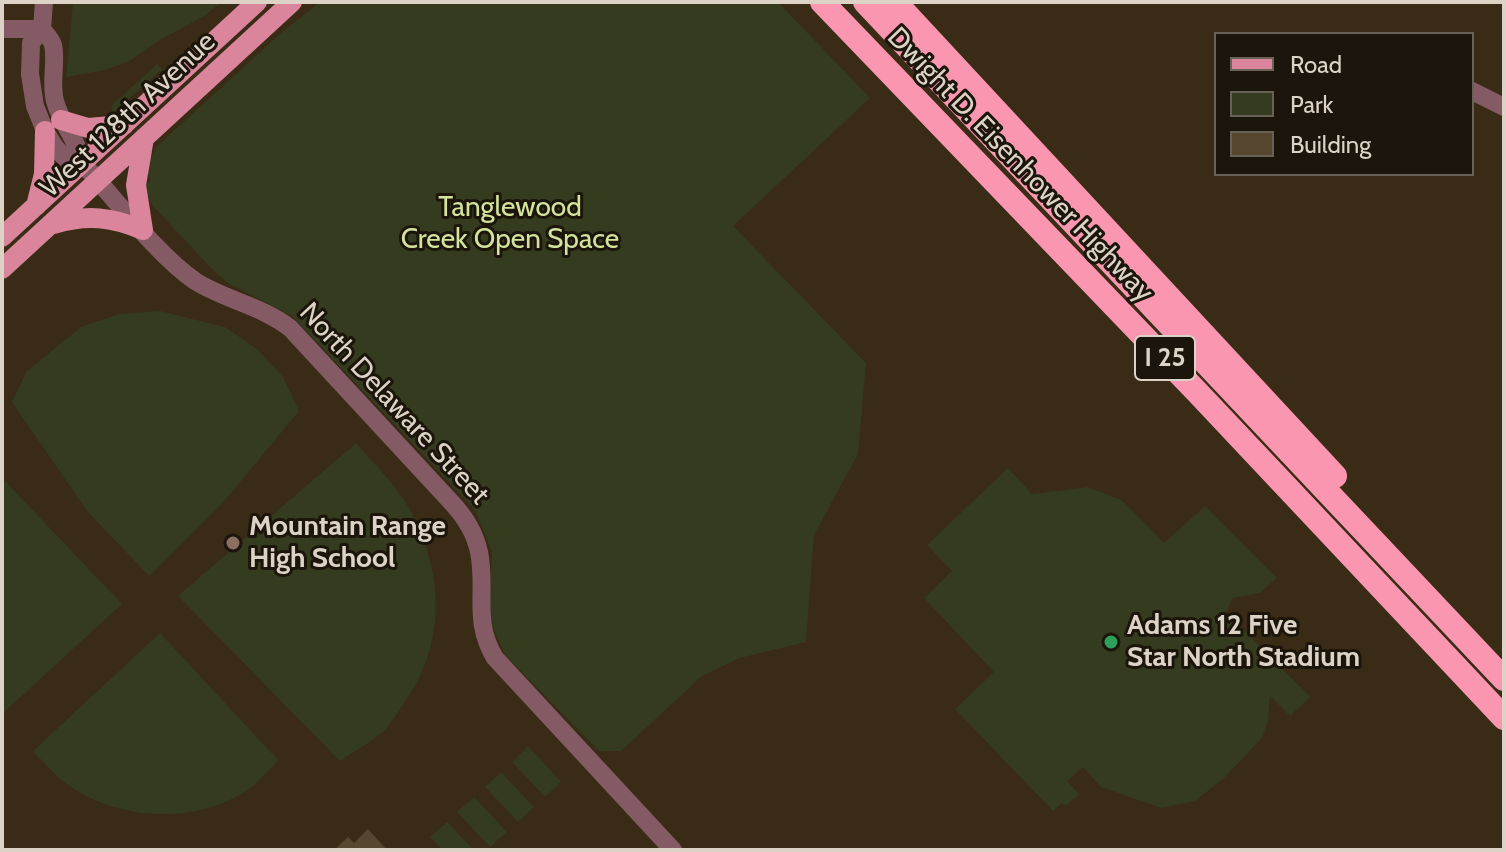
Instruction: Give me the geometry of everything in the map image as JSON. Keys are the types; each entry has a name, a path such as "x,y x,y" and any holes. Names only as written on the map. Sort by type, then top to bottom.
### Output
{"highway":[{"name":"Dwight D. Eisenhower Highway","path":"822,2 1198,393 1504,718"},
{"path":"844,2 1504,701"},
{"path":"865,2 1504,679"},
{"name":"Dwight D. Eisenhower Highway","path":"895,2 1128,250 1504,661"}],"main road":[{"name":"West 128th Avenue","path":"2,237 257,2"},
{"name":"West 128th Avenue","path":"2,269 292,2"},
{"path":"36,206 53,126 88,128 124,125"},
{"path":"143,230 136,185 144,138"},
{"path":"48,226 79,218 100,217 143,230"}],"street":[{"name":"North Delaware Street","path":"44,2 42,29 53,44 53,126 80,147 82,163 178,267 196,281 273,316 290,328 459,510 473,533 479,552 481,619 495,658 673,850"},
{"path":"2,29 42,29"},
{"path":"1474,92 1504,107"}],"green space":[{"path":"73,2 221,2 206,15 158,41 130,61 105,70 66,77"},
{"name":"Tanglewood Creek Open Space","path":"320,2 778,2 870,98 733,226 866,363 858,454 814,535 806,642 740,658 702,676 621,751 599,751 505,655 489,617 492,552 475,510 292,316 228,283 211,268 153,206 143,186 150,181 144,170 156,147 281,33"},
{"path":"157,64 162,69 113,113 111,106"},
{"path":"160,311 225,327 257,349 283,377 299,411 226,499 149,576 87,511 12,402 26,372 81,327 119,314"},
{"path":"356,443 394,487 413,515 431,563 436,612 427,659 403,705 385,730 340,761 178,596"},
{"name":"Adams 12 Five Star North Stadium","path":"1008,468 1032,494 1088,487 1121,500 1164,543 1205,506 1277,578 1260,593 1233,598 1226,612 1310,697 1290,716 1270,696 1268,721 1262,738 1224,778 1195,801 1161,808 1101,787 1083,767 1067,781 1079,794 1066,806 1062,803 1053,811 955,709 994,672 924,598 952,571 927,545"},
{"path":"5,481 122,604 2,714 2,485"},
{"path":"160,633 278,760 252,787 230,800 182,813 157,814 108,805 64,782 33,751"},
{"path":"528,746 561,782 545,797 512,762"},
{"path":"501,772 534,807 518,822 485,787"},
{"path":"474,797 507,832 490,847 457,812"},
{"path":"447,822 474,850 443,850 430,837"}],"building":[{"path":"368,829 387,850 334,850 348,837 354,843"}],"place":[{"name":"Mountain Range High School","path":"233,543"},
{"name":"Adams 12 Five Star North Stadium","path":"1111,642"}]}
